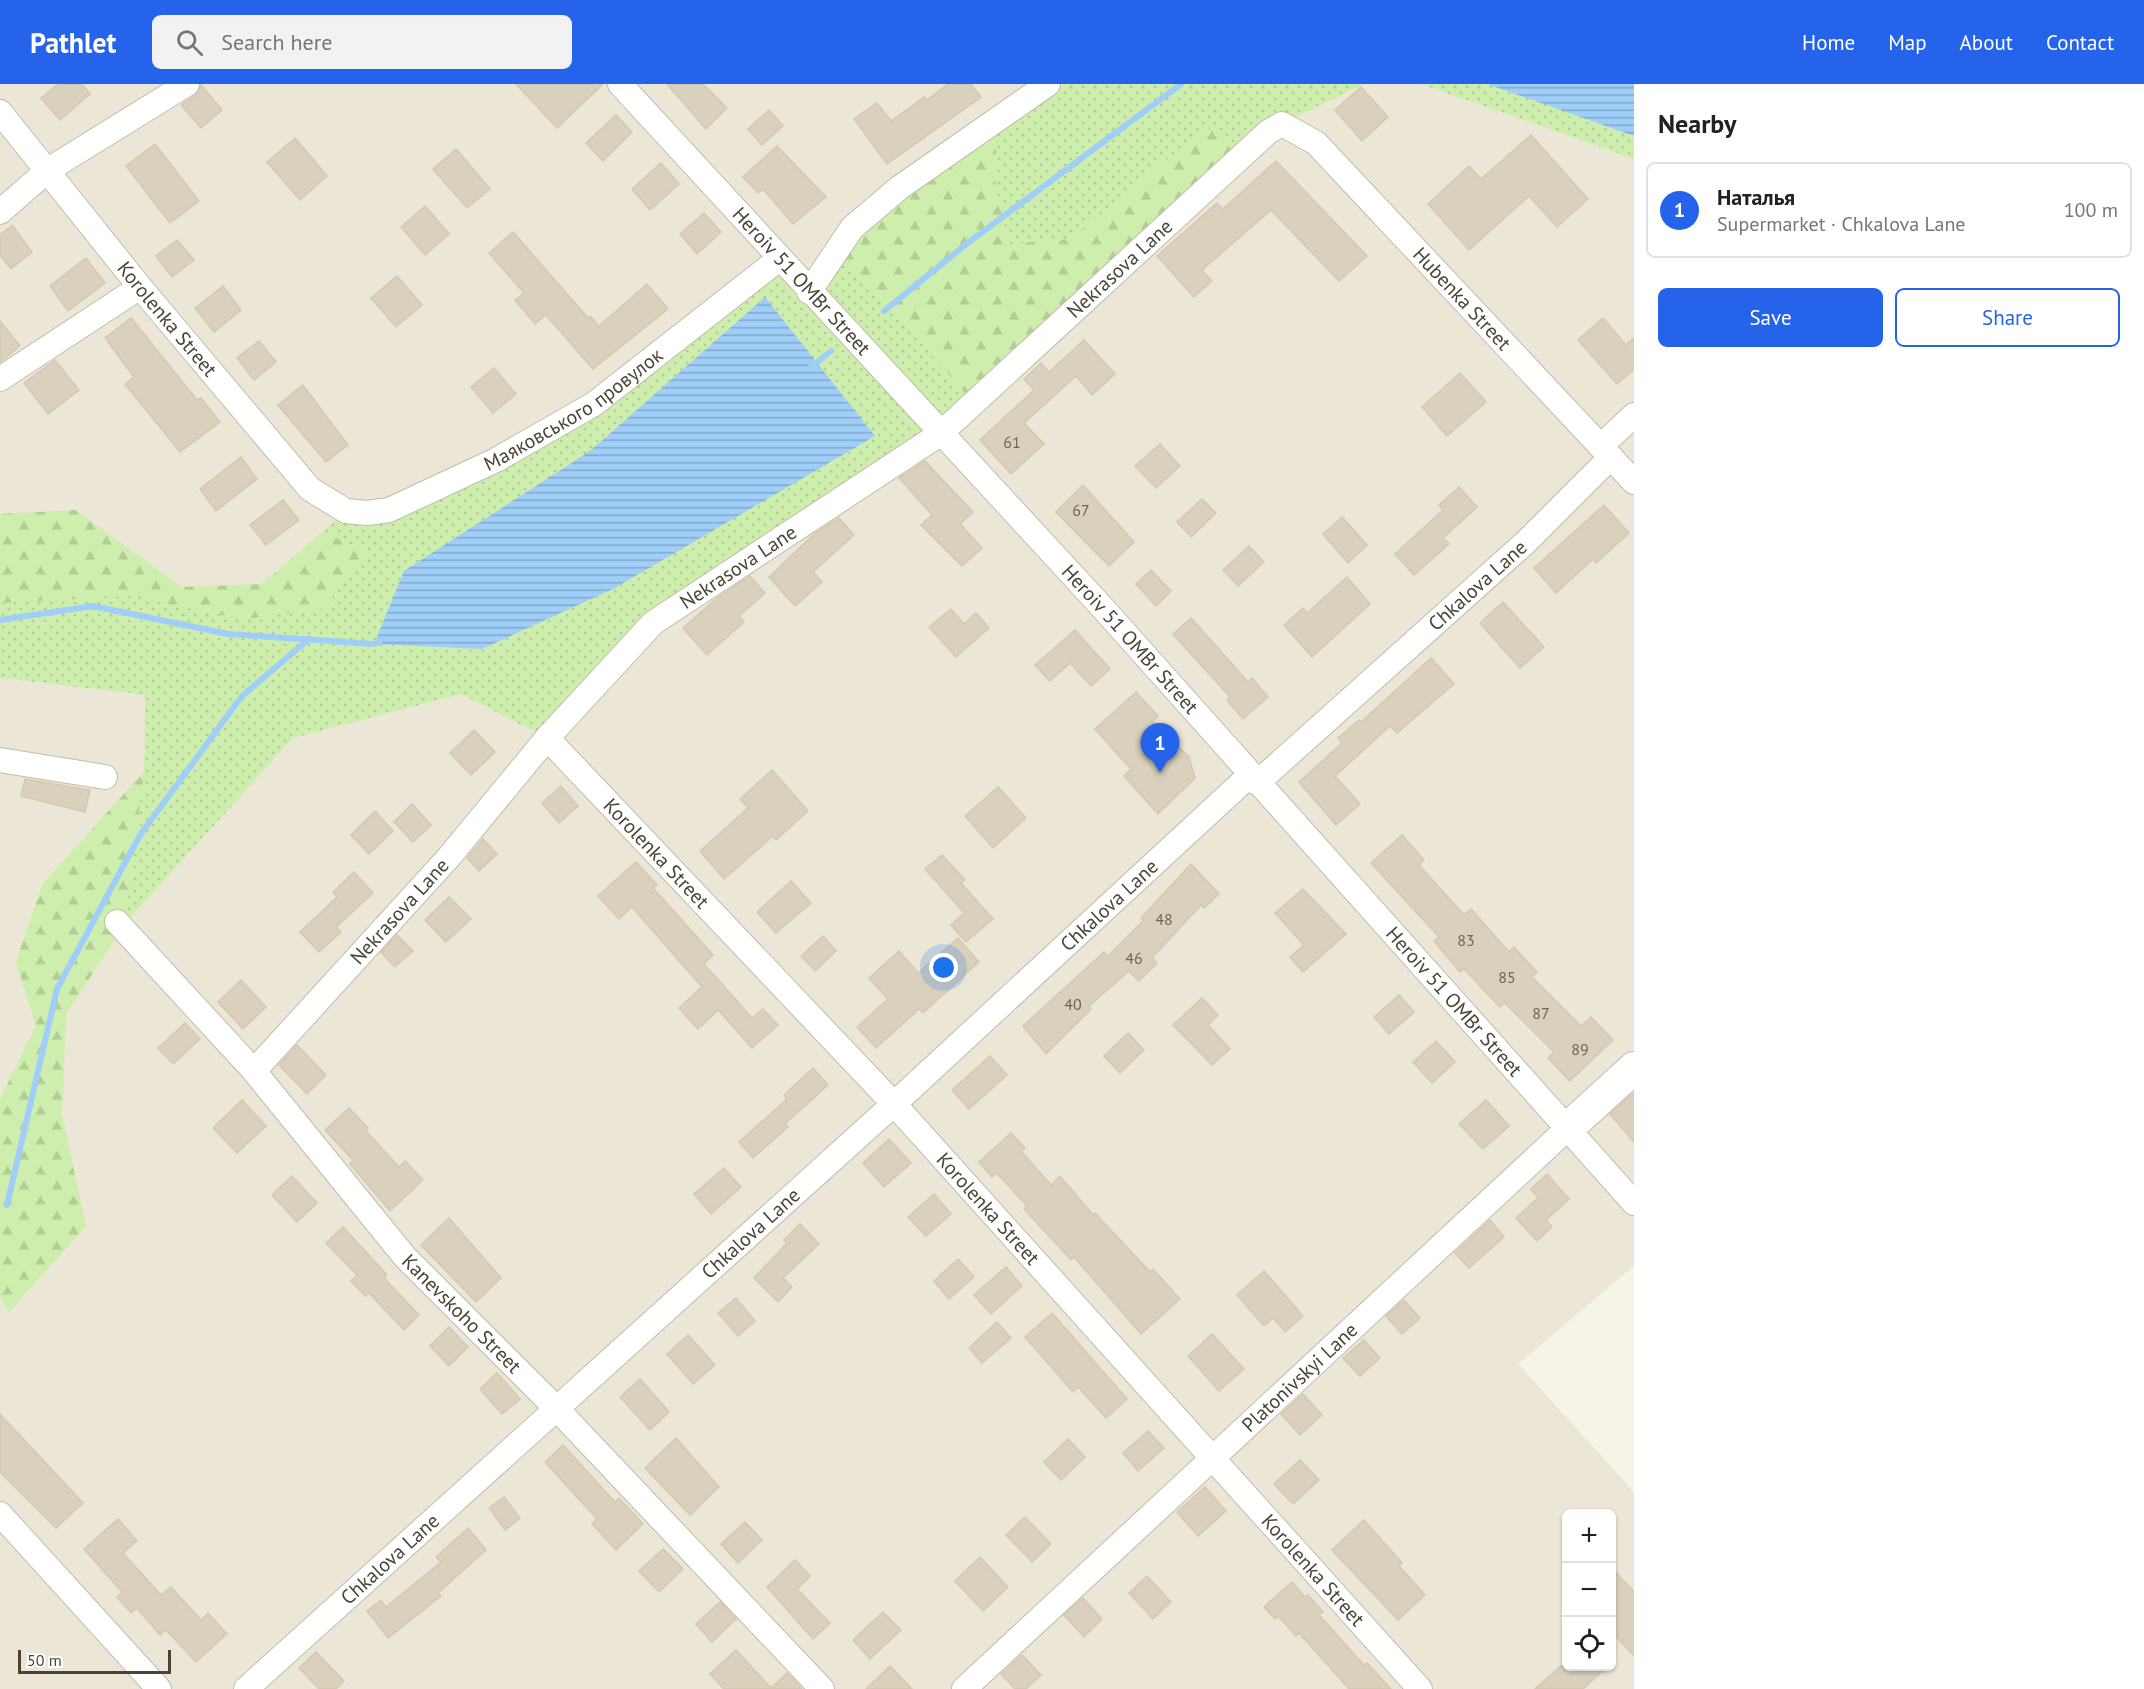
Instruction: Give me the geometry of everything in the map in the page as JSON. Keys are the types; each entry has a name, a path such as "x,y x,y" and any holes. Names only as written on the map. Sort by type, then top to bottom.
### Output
{"street":[{"path":"0,212 48,170 187,84"},
{"name":"Heroiv 51 OMBr Street","path":"620,84 809,292 1101,606 1253,779 1634,1203"},
{"path":"809,292 852,228 899,188 1048,84"},
{"name":"Korolenka Street","path":"0,112 140,287 310,489 346,511"},
{"name":"Nekrasova Lane","path":"254,1071 448,857 547,738 653,623 940,434 1268,132 1282,124"},
{"name":"Hubenka Street","path":"1282,124 1316,143 1634,482"},
{"name":"Маяковського провулок","path":"346,511 367,513 389,510 496,460 594,404 779,259"},
{"path":"0,379 140,287"},
{"name":"Chkalova Lane","path":"246,1689 1253,779 1526,542 1606,451 1634,415"},
{"name":"Korolenka Street","path":"547,738 894,1104 1420,1689"},
{"path":"0,760 105,777"},
{"name":"Kanevskoho Street","path":"117,922 254,1071 405,1257 556,1408 822,1689"},
{"name":"Platonivskyi Lane","path":"964,1689 1634,1068"},
{"path":"0,1514 159,1689"}],"shaded area":[{"path":"0,84 1040,84 807,271 594,404 389,510 346,511 262,584 181,587 75,510 0,514"},
{"path":"1364,84 1421,84 1634,159 1634,1266 1518,1364 1634,1492 1634,1689 0,1689 0,1296 10,1311 86,1226 62,1115 66,1014 125,924 293,738 461,694 547,738 653,623 1282,124"},
{"path":"0,678 145,695 144,772 41,884 16,962 36,1026 0,1099"}],"green space":[{"path":"1040,84 1364,84 1282,124 940,434 653,623 547,738 461,694 293,738 125,924 66,1014 62,1115 86,1226 9,1312 0,1296 0,1099 36,1026 16,962 42,884 144,772 145,695 0,678 0,514 75,510 181,587 262,584 346,511 367,513 594,404 784,245 808,271"},
{"path":"1421,84 1634,84 1634,159"},
{"path":"997,118 995,181 1009,244 1070,239 1206,127 1248,154 968,396 836,247"},
{"path":"75,510 182,587 262,584 324,532 368,553 323,609 243,619 127,596 0,603 0,514"},
{"path":"144,772 125,924 66,1014 62,1115 86,1226 9,1312 0,1296 0,1099 36,1026 16,962 42,884"}],"water":[{"path":"1487,84 1634,84 1634,136"},
{"path":"765,297 875,436 613,589 482,649 374,644 404,571 590,451"}],"building":[{"path":"58,84 82,84 90,94 60,120 41,98"},
{"path":"516,84 603,84 557,128"},
{"path":"667,84 703,84 727,108 706,129"},
{"path":"948,84 971,84 981,97 887,164 854,119 877,103 891,121 924,97 927,100"},
{"path":"201,85 222,110 201,128 181,105 195,96"},
{"path":"1361,87 1388,117 1362,141 1335,110"},
{"path":"769,110 783,126 762,145 748,129"},
{"path":"616,115 632,132 603,161 586,143"},
{"path":"1531,135 1588,199 1557,227 1529,196 1469,250 1428,204 1469,166 1481,179"},
{"path":"295,138 327,176 300,200 267,162"},
{"path":"155,144 199,201 170,223 126,166"},
{"path":"777,146 826,197 793,224 763,189 758,193 743,177"},
{"path":"456,149 490,189 467,208 433,169"},
{"path":"1276,161 1367,256 1339,281 1271,210 1202,270 1212,281 1194,297 1157,256 1217,203 1223,209"},
{"path":"661,163 679,184 650,210 632,189"},
{"path":"425,206 449,234 425,255 401,227"},
{"path":"704,213 721,232 697,254 680,234"},
{"path":"12,225 32,252 11,269 0,255 0,235"},
{"path":"513,232 588,318 590,316 599,326 647,284 668,309 593,369 546,315 535,324 515,300 524,293 489,253"},
{"path":"177,240 194,260 172,277 156,256"},
{"path":"86,258 105,283 68,311 50,286"},
{"path":"397,276 422,305 396,327 371,298"},
{"path":"223,286 241,310 214,332 195,308"},
{"path":"131,318 197,400 201,398 220,422 180,452 125,384 134,377 105,338"},
{"path":"1603,318 1626,345 1634,338 1634,369 1617,384 1578,340"},
{"path":"0,321 20,346 0,362"},
{"path":"1084,340 1115,374 1092,395 1076,376 1024,423 1044,444 1011,474 980,440 1034,390 1024,379 1041,363 1049,372"},
{"path":"259,341 276,362 254,380 237,358"},
{"path":"55,360 79,390 48,414 24,383"},
{"path":"494,368 516,394 493,413 471,387"},
{"path":"1460,373 1486,402 1447,436 1422,407"},
{"path":"303,385 348,445 326,462 278,405"},
{"path":"1160,444 1180,466 1156,488 1135,466"},
{"path":"241,457 257,479 216,511 200,489"},
{"path":"925,461 973,512 960,524 982,548 962,566 921,525 932,515 899,478"},
{"path":"1083,485 1134,542 1109,566 1056,512"},
{"path":"1459,487 1477,507 1443,538 1449,544 1414,575 1395,554 1443,510 1439,505"},
{"path":"1202,499 1216,513 1191,537 1177,522"},
{"path":"283,500 299,520 266,545 250,525"},
{"path":"1604,505 1629,533 1596,563 1593,559 1556,593 1534,568"},
{"path":"1342,517 1367,545 1348,563 1323,534"},
{"path":"839,518 854,535 813,572 822,582 795,606 769,577 815,533"},
{"path":"1249,546 1264,562 1238,586 1223,570"},
{"path":"1151,570 1171,591 1156,606 1136,584"},
{"path":"750,576 765,593 739,616 744,622 707,655 683,628 717,598"},
{"path":"1347,577 1370,604 1312,657 1284,625 1303,608 1307,613"},
{"path":"1503,602 1544,647 1520,668 1480,623"},
{"path":"951,609 964,624 976,613 989,628 956,657 929,627"},
{"path":"1191,618 1248,682 1252,678 1268,697 1243,719 1227,700 1230,697 1173,634"},
{"path":"1075,630 1110,669 1091,686 1070,663 1050,681 1035,665"},
{"path":"1431,658 1454,684 1397,733 1390,726 1335,776 1360,804 1336,825 1299,782 1342,743 1338,738 1359,720 1361,722"},
{"path":"1136,692 1158,716 1152,721 1189,757 1195,778 1158,814 1124,776 1131,769 1095,729"},
{"path":"474,730 495,752 471,775 450,753"},
{"path":"772,770 808,811 776,840 773,836 724,879 700,851 748,808 740,799"},
{"path":"25,779 90,790 85,812 21,796"},
{"path":"561,786 578,806 559,823 542,803"},
{"path":"998,787 1026,818 993,848 965,816"},
{"path":"412,804 431,825 413,842 394,822"},
{"path":"375,811 393,831 369,854 351,835"},
{"path":"1402,835 1424,860 1419,865 1464,915 1471,909 1509,952 1514,947 1537,972 1532,977 1581,1026 1591,1017 1613,1040 1570,1081 1548,1058 1554,1052 1505,1003 1500,1007 1464,969 1460,972 1434,941 1439,937 1371,863"},
{"path":"483,839 497,854 479,871 467,858"},
{"path":"942,855 965,880 961,883 993,919 966,942 951,925 964,913 925,869"},
{"path":"636,862 657,885 653,888 713,955 704,964 752,1018 763,1009 778,1025 752,1048 718,1010 698,1029 679,1008 702,987 632,907 619,919 598,896"},
{"path":"1191,864 1219,894 1204,908 1201,905 1152,958 1157,963 1139,981 1129,971 1089,1006 1091,1009 1046,1054 1023,1026 1104,952 1108,956 1144,920 1141,918"},
{"path":"354,872 373,893 336,927 341,932 319,952 300,932 337,897 333,892"},
{"path":"791,881 811,903 776,933 757,912"},
{"path":"1303,889 1346,934 1303,972 1290,957 1304,945 1275,913"},
{"path":"449,897 471,919 446,942 425,920"},
{"path":"397,935 413,951 395,967 381,952"},
{"path":"823,936 836,951 815,971 801,956"},
{"path":"958,938 979,962 923,1013 919,1009 876,1048 857,1027 888,999 869,978 899,951 918,973"},
{"path":"241,980 266,1007 243,1029 218,1002"},
{"path":"1399,995 1414,1012 1389,1034 1374,1017"},
{"path":"1202,998 1218,1015 1208,1025 1230,1049 1212,1065 1173,1025"},
{"path":"185,1023 200,1039 173,1064 158,1048"},
{"path":"1128,1033 1144,1050 1120,1073 1104,1056"},
{"path":"1436,1041 1455,1062 1432,1083 1413,1062"},
{"path":"297,1045 326,1075 307,1094 279,1065"},
{"path":"990,1056 1007,1075 969,1109 952,1090"},
{"path":"813,1068 828,1085 785,1124 788,1127 753,1158 739,1142 787,1099 784,1095"},
{"path":"1634,1093 1634,1142 1610,1114"},
{"path":"242,1100 266,1126 237,1153 213,1128"},
{"path":"1486,1100 1509,1126 1483,1149 1459,1124"},
{"path":"349,1108 368,1128 366,1131 399,1167 405,1161 423,1180 390,1211 350,1164 353,1160 325,1130"},
{"path":"1011,1133 1025,1148 1021,1151 1051,1185 1060,1176 1093,1215 1095,1213 1150,1272 1153,1269 1180,1299 1141,1334 1074,1257 1071,1260 1024,1209 1027,1206 997,1173 992,1177 979,1162"},
{"path":"889,1139 911,1163 884,1187 863,1163"},
{"path":"724,1168 741,1187 711,1214 694,1194"},
{"path":"1547,1174 1569,1199 1546,1220 1552,1227 1537,1241 1516,1218 1538,1198 1531,1189"},
{"path":"292,1176 317,1203 297,1222 272,1195"},
{"path":"934,1194 951,1214 926,1236 908,1217"},
{"path":"449,1218 501,1278 476,1302 421,1245"},
{"path":"1490,1220 1504,1237 1469,1268 1455,1253"},
{"path":"800,1224 819,1244 783,1278 792,1287 778,1302 754,1278 787,1243 784,1240"},
{"path":"343,1227 387,1275 384,1278 419,1315 404,1330 369,1293 365,1296 351,1281 357,1275 326,1243"},
{"path":"958,1259 974,1277 949,1299 934,1281"},
{"path":"1006,1267 1022,1286 991,1314 974,1295"},
{"path":"1264,1271 1303,1316 1285,1332 1273,1318 1264,1326 1237,1295"},
{"path":"736,1298 755,1321 738,1336 718,1313"},
{"path":"1404,1300 1420,1318 1402,1334 1386,1316"},
{"path":"1052,1313 1127,1399 1106,1418 1078,1387 1073,1392 1025,1337"},
{"path":"997,1322 1011,1338 982,1363 969,1348"},
{"path":"449,1327 468,1347 449,1366 430,1346"},
{"path":"1212,1334 1244,1369 1219,1391 1188,1356"},
{"path":"688,1335 715,1365 693,1384 667,1354"},
{"path":"1364,1340 1380,1358 1360,1376 1343,1358"},
{"path":"497,1373 520,1399 502,1414 480,1389"},
{"path":"640,1379 669,1412 650,1430 620,1397"},
{"path":"1303,1394 1322,1415 1300,1435 1281,1414"},
{"path":"0,1414 83,1503 56,1528 0,1472"},
{"path":"1148,1431 1164,1448 1138,1471 1123,1453"},
{"path":"676,1438 719,1487 690,1515 645,1468"},
{"path":"1068,1439 1085,1457 1061,1480 1044,1462"},
{"path":"563,1445 615,1502 619,1498 643,1524 616,1550 592,1524 597,1519 545,1462"},
{"path":"1300,1460 1319,1480 1293,1504 1274,1484"},
{"path":"1205,1487 1226,1511 1198,1536 1177,1512"},
{"path":"504,1497 520,1518 505,1530 489,1508"},
{"path":"1025,1517 1051,1544 1032,1562 1006,1535"},
{"path":"118,1519 137,1541 123,1553 161,1595 171,1587 201,1620 208,1613 227,1634 196,1662 166,1630 160,1635 137,1608 131,1613 117,1597 122,1592 84,1549"},
{"path":"1364,1520 1402,1563 1399,1566 1425,1595 1398,1620 1332,1550"},
{"path":"745,1522 762,1540 738,1563 721,1544"},
{"path":"468,1528 486,1550 438,1593 441,1596 388,1638 367,1611 381,1600 386,1607 441,1562 436,1557"},
{"path":"663,1549 683,1569 659,1592 639,1571"},
{"path":"980,1557 1008,1587 983,1611 955,1581"},
{"path":"795,1560 810,1576 797,1589 830,1623 813,1639 767,1587"},
{"path":"1616,1572 1634,1592 1634,1656 1616,1636"},
{"path":"1147,1576 1171,1602 1153,1619 1129,1593"},
{"path":"1292,1582 1323,1612 1319,1615 1364,1665 1367,1663 1391,1689 1349,1689 1299,1633 1296,1636 1278,1616 1275,1619 1264,1607"},
{"path":"1083,1598 1102,1619 1084,1637 1064,1615"},
{"path":"720,1602 736,1619 712,1642 696,1624"},
{"path":"883,1612 901,1630 870,1659 853,1640"},
{"path":"736,1650 771,1688 787,1673 802,1689 724,1689 710,1674"},
{"path":"316,1652 344,1681 336,1689 319,1689 299,1668"},
{"path":"1022,1655 1041,1675 1026,1689 1015,1689 1001,1674"},
{"path":"890,1666 912,1689 866,1689"},
{"path":"1561,1666 1562,1671 1603,1671 1583,1689 1535,1689"}],"waterway":[{"path":"884,311 969,242 1181,84"},
{"path":"810,368 831,351"},
{"path":"0,620 93,606 228,634 374,644 379,642"},
{"path":"7,1205 57,989 140,835 242,696 309,639"}],"place":[{"name":"Наталья","path":"1160,773"}]}
